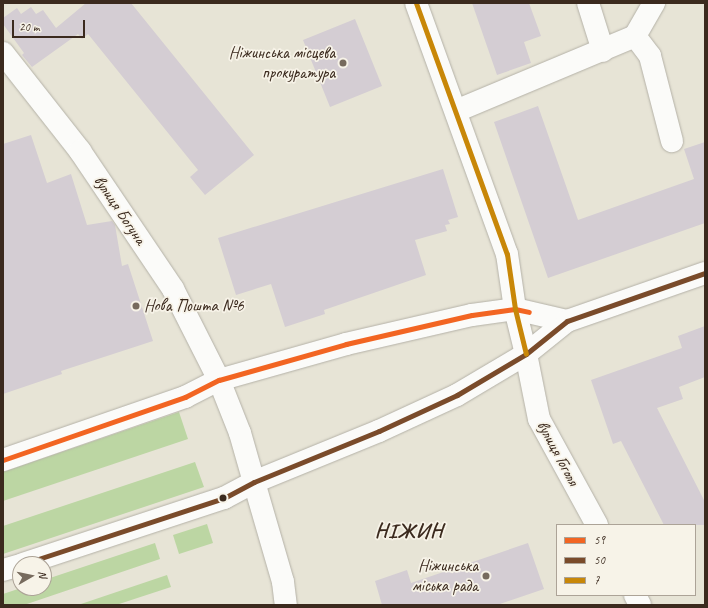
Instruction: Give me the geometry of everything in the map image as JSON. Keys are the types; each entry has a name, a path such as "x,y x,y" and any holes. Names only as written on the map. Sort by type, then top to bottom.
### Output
{"main road":[{"name":"вулиця Гоголя","path":"416,3 507,254 515,309 526,354 538,419 595,524"},
{"path":"588,3 603,51"},
{"path":"456,111 603,51 635,36 654,3"},
{"path":"635,36 650,56 672,141"},
{"name":"вулиця Богуна","path":"3,53 80,151 173,289 219,380 240,433 283,582 286,605"},
{"path":"46,556 224,498 254,482 379,431 457,395 526,354 568,320 705,273"},
{"path":"3,460 185,397 219,380 346,344 472,315 515,309 568,320"},
{"path":"636,596 640,605"}],"green space":[{"path":"179,412 188,439 3,501 3,472"},
{"path":"195,462 204,487 3,554 3,526"},
{"path":"207,524 213,543 179,554 173,535"},
{"path":"155,543 160,559 52,596 52,577"},
{"path":"167,575 171,587 116,605 78,605"},
{"path":"12,591 12,596 51,596 24,605 3,605 3,594"}],"building":[{"path":"86,3 131,3 254,155 205,195 190,177 198,170 88,34 82,39 78,34 32,67 22,55 24,53 3,24 3,18 17,8 21,14 31,7 36,14 43,10 56,28"},
{"path":"472,3 529,3 541,36 524,42 531,63 497,75"},
{"name":"Ніжинська місцева прокуратура","path":"355,19 382,86 330,107 303,40"},
{"path":"538,106 578,220 694,179 684,149 705,142 705,223 548,278 494,122"},
{"path":"31,135 47,183 71,174 87,225 112,221 115,225 122,266 128,264 153,341 61,371 62,374 3,394 3,144"},
{"path":"443,169 458,217 448,220 450,224 445,225 447,231 415,240 426,275 324,310 325,314 285,327 271,284 236,295 218,238"},
{"path":"705,326 705,377 679,387 683,399 657,408 705,502 705,525 663,524 621,441 613,444 591,380 682,348 678,336"},
{"name":"Ніжинська міська рада","path":"528,543 544,589 497,605 382,605 375,581 407,570 411,583"}],"transit line":[{"name":"7","path":"416,3 507,254 515,309 526,354"},
{"name":"50","path":"47,556 224,498 254,482 379,431 457,395 526,354 567,321 705,273"},
{"name":"59","path":"3,460 185,397 219,380 346,344 472,315 515,309 529,312"}],"place":[{"name":"Ніжинська місцева прокуратура","path":"343,63"},
{"name":"Нова Пошта №6","path":"136,306"},
{"name":"Ніжинська міська рада","path":"486,576"}],"district":[{"name":"НІЖИН","path":"409,530"}]}
